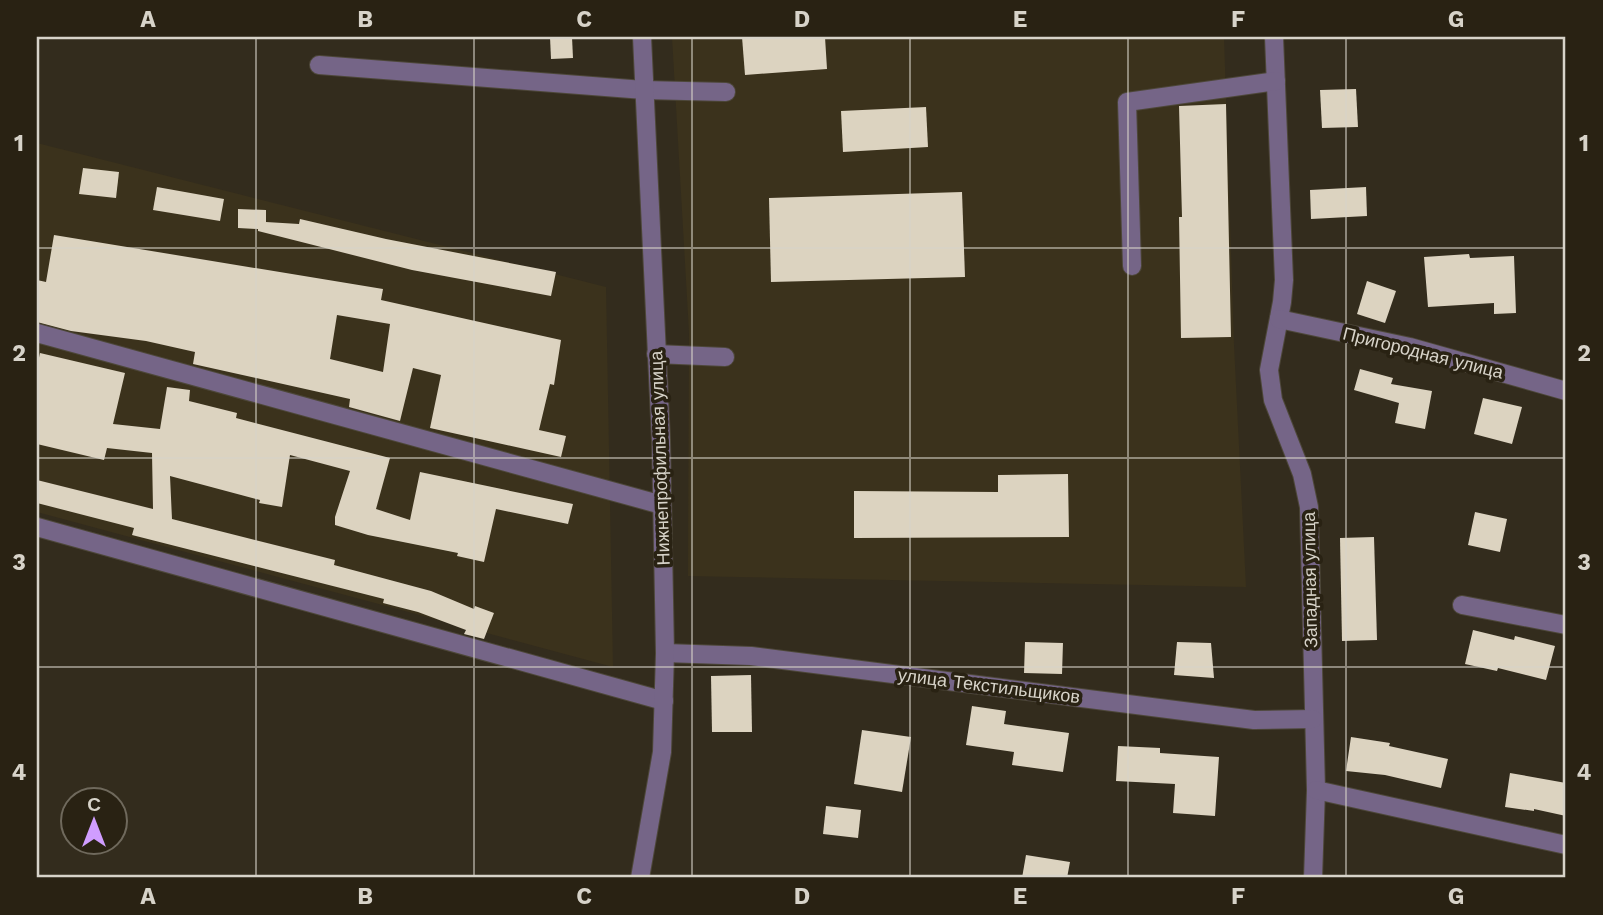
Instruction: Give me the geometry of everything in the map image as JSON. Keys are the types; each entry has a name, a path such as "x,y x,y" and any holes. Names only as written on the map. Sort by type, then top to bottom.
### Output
{"street":[{"name":"Нижнепрофильная улица","path":"640,878 662,752 665,653 662,505 642,37"},
{"name":"Западная улица","path":"1274,37 1284,280 1269,370 1273,400 1302,474 1309,507 1315,790 1313,878"},
{"path":"319,65 644,90 726,92"},
{"path":"1132,266 1127,102 1276,81"},
{"name":"Пригородная улица","path":"1279,319 1410,347 1566,391"},
{"path":"37,333 662,505"},
{"path":"656,354 725,357"},
{"path":"37,527 664,701"},
{"path":"1462,605 1566,625"},
{"name":"улица Текстильщиков","path":"665,653 751,656 1254,720 1313,719"},
{"path":"1315,790 1566,845"}],"shaded area":[{"path":"672,37 1224,37 1234,345 1246,587 688,576 689,332"},
{"path":"37,143 606,287 613,667 37,512"}],"building":[{"path":"550,37 572,37 573,58 551,59"},
{"path":"742,37 825,37 827,69 745,75"},
{"path":"1356,89 1358,127 1322,128 1320,90"},
{"path":"1226,104 1231,337 1181,338 1179,106"},
{"path":"926,107 928,147 843,152 841,111"},
{"path":"83,168 119,172 116,198 79,194"},
{"path":"157,187 224,199 220,221 153,210"},
{"path":"1366,187 1367,216 1311,219 1310,190"},
{"path":"962,192 965,277 771,282 769,198"},
{"path":"238,209 266,210 266,222 299,224 300,219 386,239 556,272 551,296 412,270 258,229 238,228"},
{"path":"54,235 383,289 381,300 561,340 554,385 550,384 539,430 566,436 561,457 430,428 441,375 413,368 400,421 349,407 350,399 193,364 195,352 146,341 71,331 37,322 37,280 46,282","holes":["337,315 390,324 383,372 330,359"]},
{"path":"1469,254 1470,258 1514,256 1516,313 1494,314 1494,303 1428,307 1424,257"},
{"path":"1367,281 1396,291 1385,323 1357,314"},
{"path":"40,353 125,373 113,424 160,429 167,387 190,390 189,401 237,413 236,418 390,458 376,509 410,520 420,472 573,504 568,524 496,509 484,562 457,556 458,553 368,535 335,525 335,517 350,471 290,455 282,507 259,503 260,500 170,476 172,519 335,560 334,565 431,591 474,609 475,606 494,613 484,639 464,634 466,630 418,612 383,603 384,599 132,535 134,528 37,503 37,480 153,509 152,453 107,448 104,460 37,444 37,367"},
{"path":"1360,369 1393,378 1391,384 1432,391 1425,429 1395,423 1399,403 1354,390"},
{"path":"1483,398 1522,407 1512,444 1474,434"},
{"path":"1068,474 1069,537 854,538 854,491 998,492 998,475"},
{"path":"1475,512 1507,519 1500,552 1468,545"},
{"path":"1374,537 1377,640 1342,641 1340,538"},
{"path":"1473,630 1514,640 1515,636 1555,646 1546,680 1498,668 1497,671 1465,664"},
{"path":"1025,642 1063,643 1062,674 1024,673"},
{"path":"1177,642 1211,643 1214,678 1174,675"},
{"path":"751,675 752,732 712,732 711,676"},
{"path":"972,706 1006,711 1004,724 1069,733 1063,772 1012,765 1014,752 966,745"},
{"path":"862,730 911,737 902,792 854,784"},
{"path":"1351,737 1390,743 1389,746 1448,759 1441,788 1385,775 1346,771"},
{"path":"1118,746 1160,748 1160,753 1219,757 1215,816 1173,813 1175,784 1116,781"},
{"path":"1510,773 1566,783 1566,816 1534,809 1505,807"},
{"path":"826,806 861,810 858,838 823,834"},
{"path":"1026,855 1070,862 1067,878 1022,878"}]}
